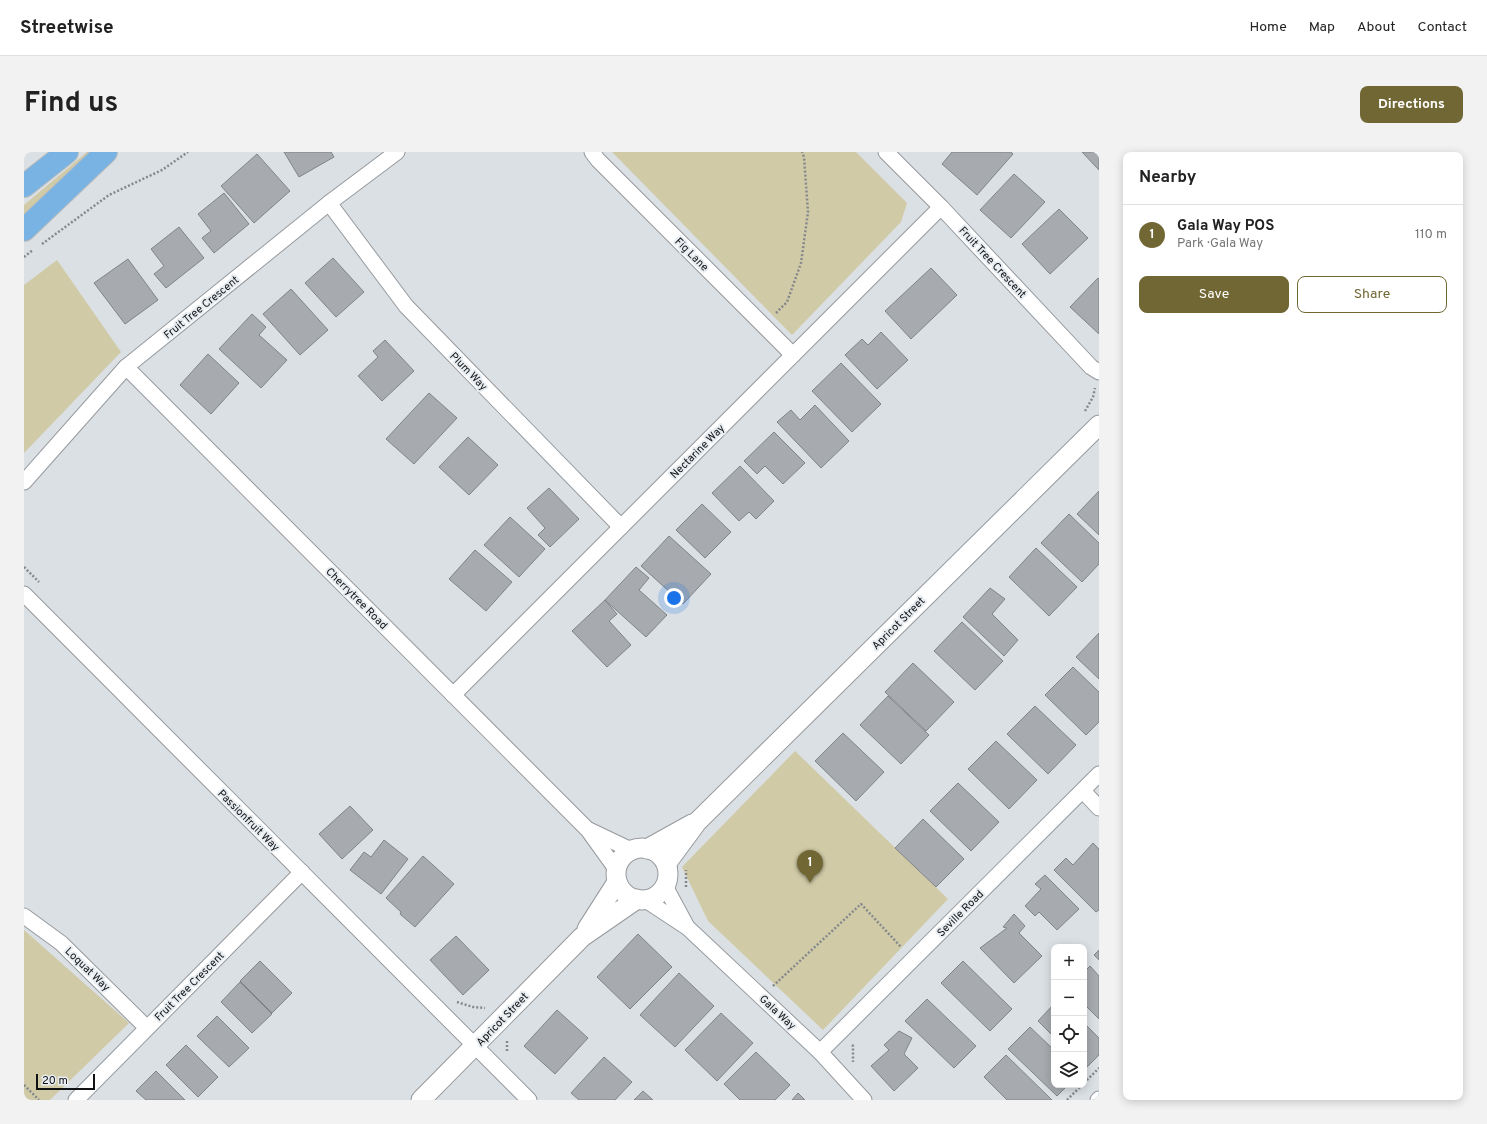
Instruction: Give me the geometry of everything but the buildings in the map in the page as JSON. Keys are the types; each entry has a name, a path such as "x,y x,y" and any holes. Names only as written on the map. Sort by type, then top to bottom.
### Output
{"highway":[{"path":"24,186 67,152"},
{"path":"24,230 106,152"}],"street":[{"name":"Fruit Tree Crescent","path":"24,482 126,367 330,203 396,152"},
{"name":"Fig Lane","path":"592,152 604,166 793,355"},
{"name":"Fruit Tree Crescent","path":"886,152 941,207 1091,367 1099,372"},
{"name":"Plum Way","path":"330,203 406,306 622,527"},
{"name":"Nectarine Way","path":"453,695 941,207"},
{"name":"Cherrytree Road","path":"126,367 588,830 617,876"},
{"name":"Apricot Street","path":"671,856 697,822 1099,425"},
{"name":"Passionfruit Way","path":"24,594 529,1100"},
{"name":"Seville Road","path":"820,1052 1099,774"},
{"path":"1083,791 1099,808"},
{"name":"Apricot Street","path":"639,849 697,822"},
{"name":"Cherrytree Road","path":"588,830 639,849"},
{"path":"639,849 655,851 662,857 671,856 665,886 655,896 641,899 630,897 622,891 617,876 620,861 639,849"},
{"name":"Fruit Tree Crescent","path":"76,1100 302,872"},
{"name":"Apricot Street","path":"582,937 617,876"},
{"name":"Gala Way","path":"665,886 688,928"},
{"name":"Apricot Street","path":"421,1100 582,937 641,899"},
{"name":"Gala Way","path":"641,899 688,928 820,1052 864,1100"},
{"name":"Loquat Way","path":"24,916 61,943 147,1028"}],"path":[{"path":"24,257 109,195 162,170 188,152"},
{"path":"763,326 787,302 801,263 808,212 804,157 802,152"},
{"path":"671,856 686,859 686,892"},
{"path":"771,988 861,904 913,960"},
{"path":"840,1032 853,1046 853,1066"},
{"path":"507,1038 506,1049 508,1054"},
{"path":"1087,1080 1099,1068"},
{"path":"24,1085 39,1100"},
{"path":"1067,1100 1079,1088"}],"shaded area":[{"path":"87,152 96,152 24,219 24,205"},
{"path":"612,152 856,152 907,203 901,222 792,335"},
{"path":"57,260 121,352 24,453 24,285"},
{"path":"795,751 948,899 823,1030 708,921 682,867"},
{"path":"24,930 129,1023 50,1100 24,1100"}],"place":[{"name":"Gala Way POS","path":"810,883"}]}
